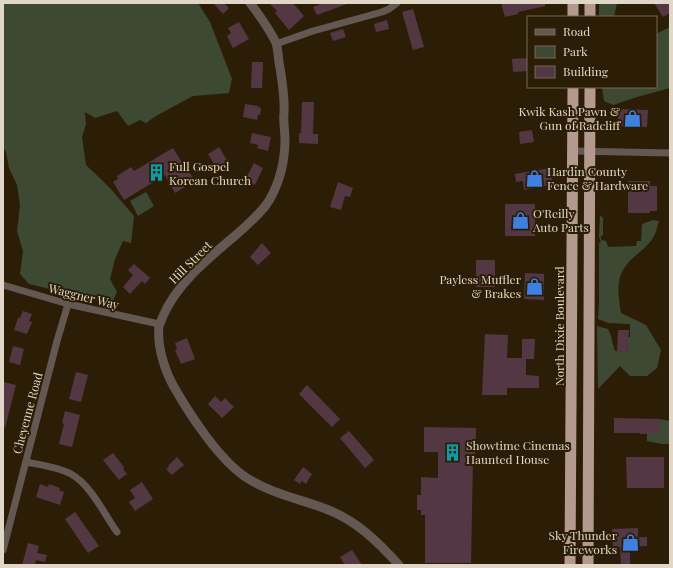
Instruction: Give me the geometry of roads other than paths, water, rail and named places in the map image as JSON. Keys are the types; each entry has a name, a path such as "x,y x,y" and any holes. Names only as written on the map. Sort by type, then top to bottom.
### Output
{"highway":[{"path":"573,3 573,16"},
{"path":"590,3 590,16"},
{"name":"North Dixie Boulevard","path":"570,565 573,88"},
{"path":"588,565 590,88"}],"street":[{"name":"Hill Street","path":"250,3 276,44 283,87 283,124 285,138 282,171 269,200 259,213 191,274 176,292 168,305 160,324 161,353 172,384 211,442 234,468 246,478 272,491 327,509 353,522 377,542 399,565"},
{"path":"276,44 314,31 382,12 390,9 397,3"},
{"path":"573,150 670,154"},
{"name":"Waggner Way","path":"3,285 68,304 160,324"},
{"name":"Cheyenne Road","path":"3,550 68,304"},
{"path":"26,462 62,471 78,478 90,492 117,532"}],"place":[{"name":"Kwik Kash Pawn & Gun of Radcliff","path":"633,118"},
{"name":"Full Gospel Korean Church","path":"156,173"},
{"name":"Hardin County Fence & Hardware","path":"534,178"},
{"name":"O'Reilly Auto Parts","path":"520,220"},
{"name":"Payless Muffler & Brakes","path":"534,286"},
{"name":"Showtime Cinemas Haunted House","path":"453,452"},
{"name":"Sky Thunder Fireworks","path":"630,542"}]}
